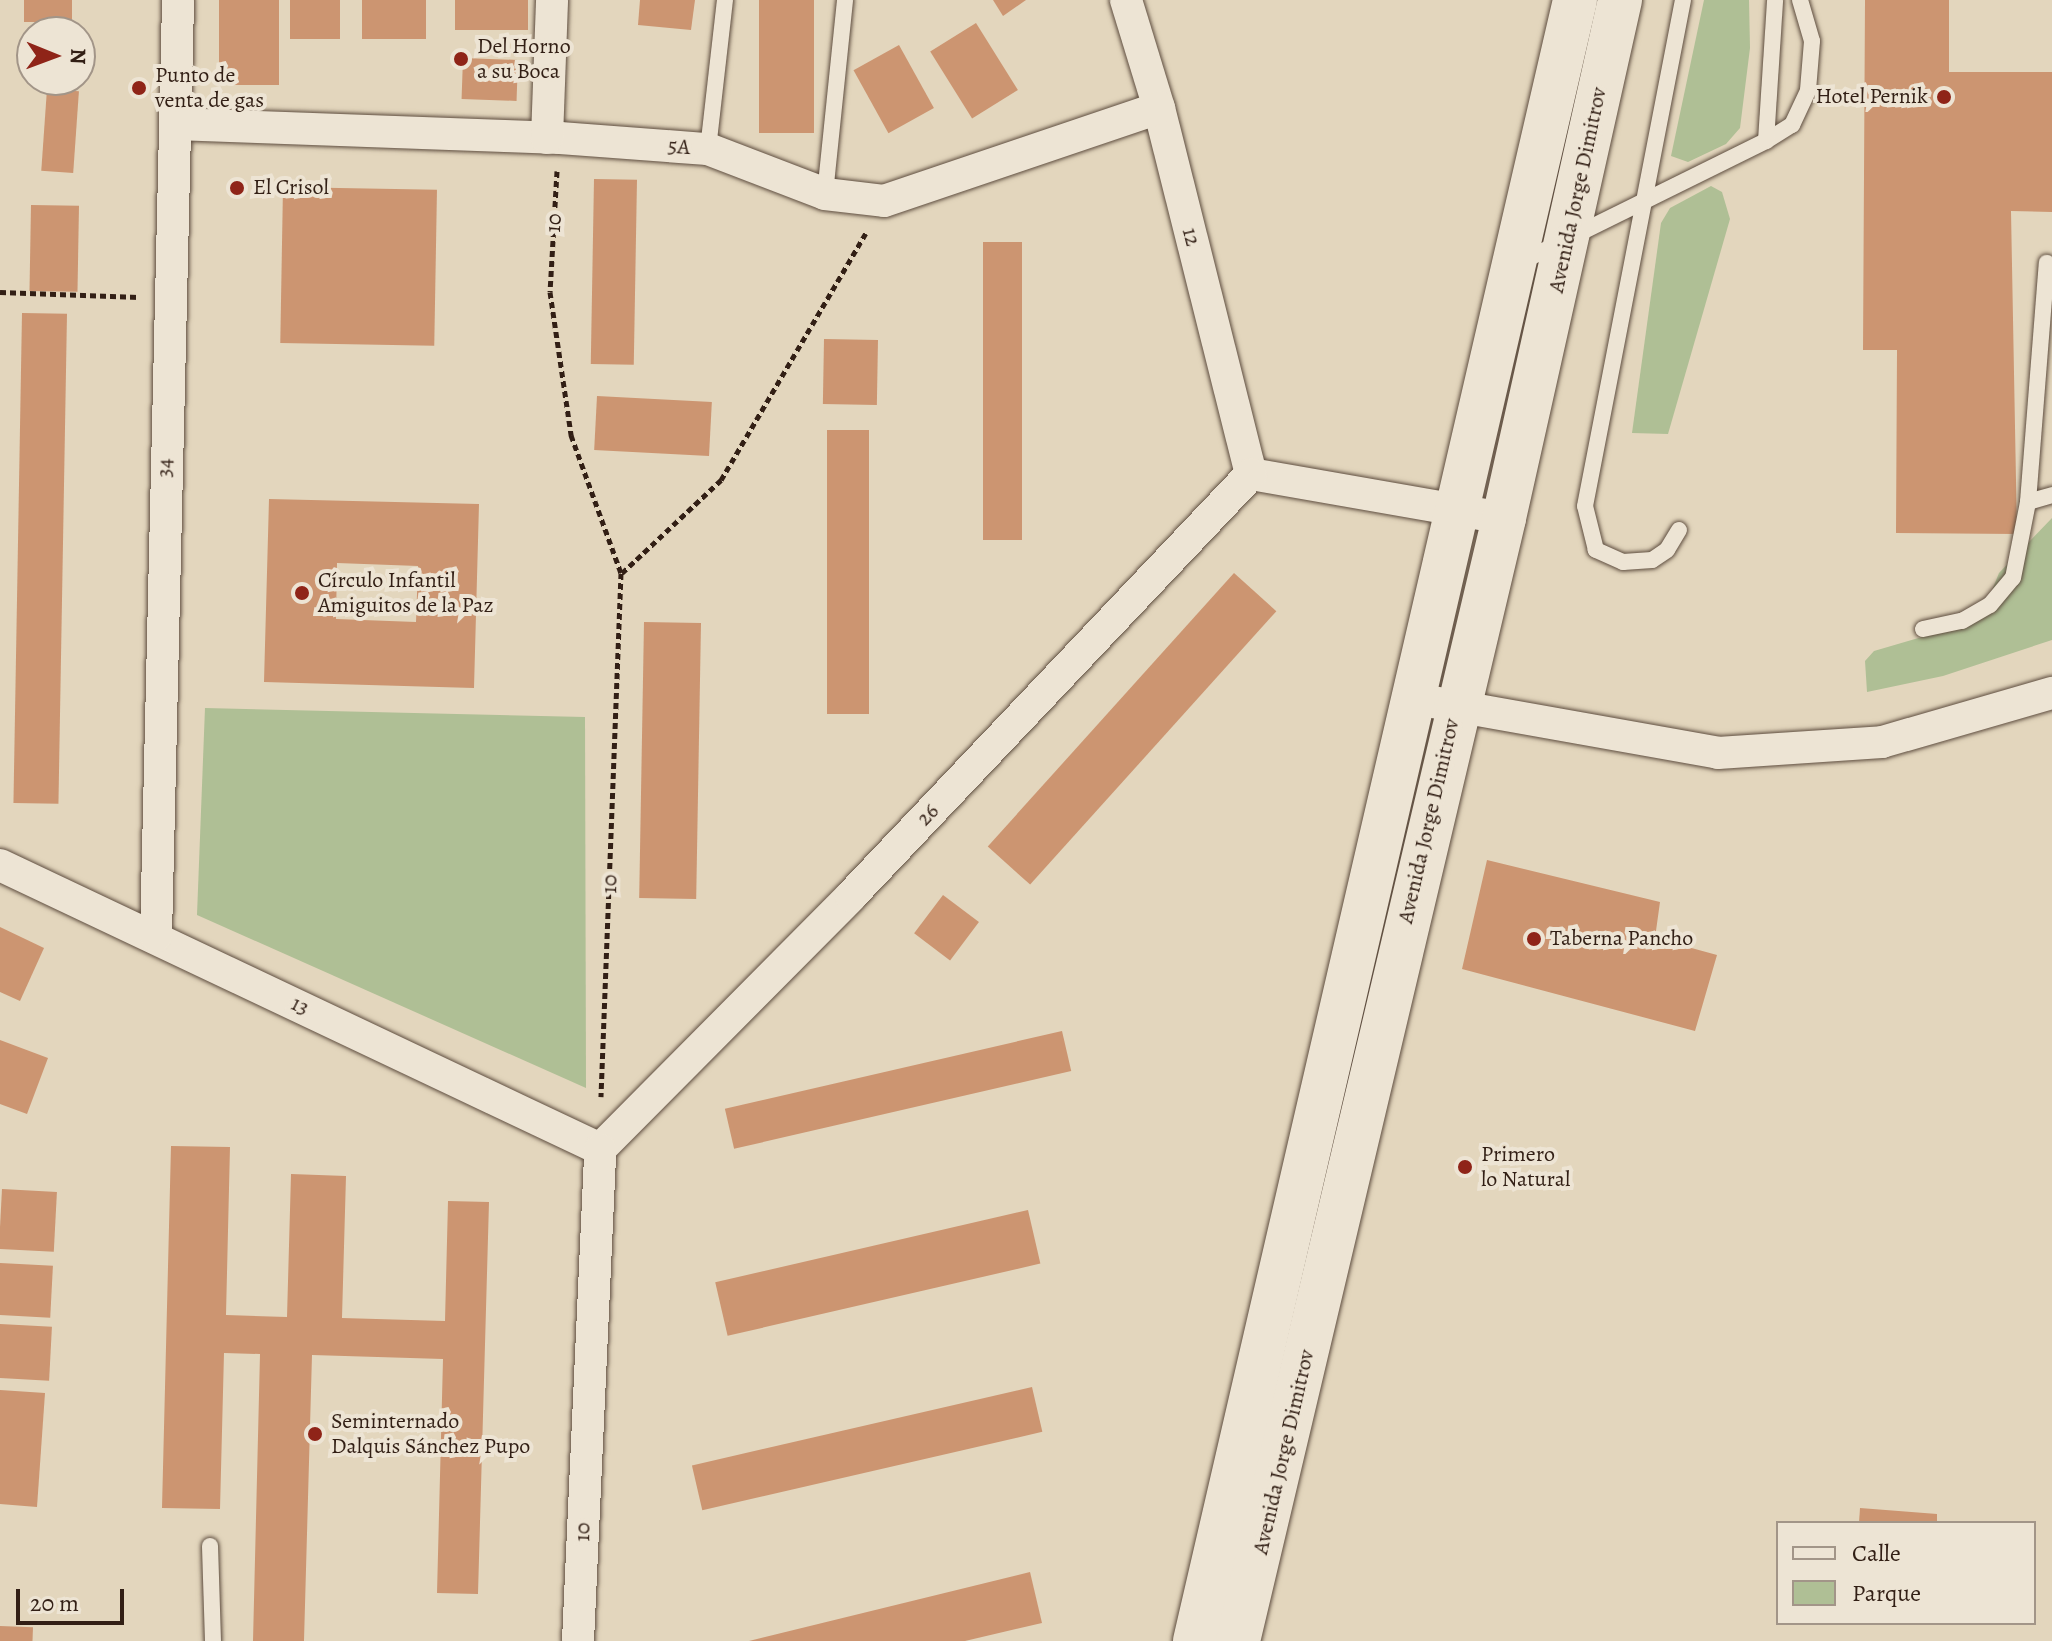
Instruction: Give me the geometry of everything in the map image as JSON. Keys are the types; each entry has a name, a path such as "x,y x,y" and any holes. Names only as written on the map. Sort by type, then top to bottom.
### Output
{"main road":[{"name":"Avenida Jorge Dimitrov","path":"1238,1641 1436,701 1460,512 1575,0"},
{"name":"Avenida Jorge Dimitrov","path":"1195,1641 1436,701 1504,518 1620,0"}],"street":[{"name":"34","path":"156,936 168,298 178,0"},
{"path":"552,0 553,138"},
{"name":"12","path":"1126,0 1159,108 1251,474"},
{"name":"5A","path":"175,124 553,138 708,149 825,194 884,201 1159,108"},
{"path":"1251,474 1504,518"},
{"name":"26","path":"600,1149 851,896 1251,474"},
{"path":"1436,701 1718,753 1882,742 2052,693"},
{"name":"13","path":"0,865 156,936 600,1149"},
{"name":"10","path":"578,1641 600,1149"}],"lane":[{"path":"708,149 725,0"},
{"path":"825,194 845,0"},
{"path":"1679,530 1667,550 1652,560 1623,562 1596,550 1585,506 1648,195 1683,0"},
{"path":"1766,141 1775,0"},
{"path":"1516,265 1648,195 1766,141 1792,125 1808,90 1812,41 1800,0"},
{"path":"1923,629 1962,621 1990,605 2013,578 2028,502 2047,263"},
{"path":"2028,502 2052,495"},
{"path":"210,1546 213,1641"}],"path":[{"name":"10","path":"553,138 552,306 571,435 621,573 600,1149"},
{"path":"621,573 721,480 884,201"},
{"path":"0,292 168,298"}],"green space":[{"path":"1704,0 1749,0 1750,48 1740,128 1726,144 1688,162 1671,156"},
{"path":"1711,186 1722,192 1730,219 1668,434 1632,433 1661,223 1670,208"},
{"path":"2052,518 2052,640 1943,676 1867,692 1865,661 1874,651 1956,627 1990,595 1999,573"},
{"path":"205,708 585,717 586,1088 197,915"}],"building":[{"path":"24,0 72,0 72,16 24,16"},
{"path":"219,0 279,0 279,85 219,85"},
{"path":"290,0 340,0 340,39 290,39"},
{"path":"362,0 426,0 426,39 362,39"},
{"path":"455,0 528,0 528,30 455,30"},
{"path":"640,0 695,0 691,30 638,25"},
{"path":"759,0 814,0 814,133 759,133"},
{"path":"993,0 1026,0 1003,16"},
{"path":"1865,0 1949,0 1949,72 2052,72 2052,212 2011,211 2017,534 1896,533 1897,350 1863,350"},
{"path":"976,23 1018,90 972,119 930,52"},
{"path":"899,45 934,108 888,133 854,70"},
{"path":"463,58 518,60 517,101 462,99"},
{"path":"47,96 79,96 73,173 41,171"},
{"path":"594,179 637,180 634,365 591,364"},
{"path":"283,187 437,190 434,346 280,343"},
{"path":"31,205 79,206 77,292 29,291"},
{"path":"983,242 1022,242 1022,540 983,540"},
{"path":"22,313 67,314 58,804 13,803"},
{"path":"824,339 878,340 877,405 823,404"},
{"path":"597,396 712,402 709,456 594,450"},
{"path":"827,430 869,430 869,714 827,714"},
{"name":"Círculo Infantil Amiguitos de la Paz","path":"269,499 479,504 474,688 264,682","holes":["337,563 418,566 416,622 336,619"]},
{"path":"1234,573 1276,611 1030,885 988,846"},
{"path":"644,622 701,623 696,899 639,898"},
{"path":"1487,860 1660,902 1655,938 1717,955 1695,1031 1462,969"},
{"path":"943,895 979,922 950,960 914,933"},
{"path":"0,927 44,948 20,1001 0,992"},
{"path":"1062,1031 1071,1071 734,1149 725,1109"},
{"path":"0,1040 48,1058 27,1114 0,1104"},
{"path":"171,1146 230,1147 226,1315 287,1317 291,1174 346,1176 342,1318 445,1321 448,1201 489,1202 478,1594 437,1593 443,1359 312,1355 304,1641 253,1641 260,1354 224,1353 220,1509 162,1508"},
{"path":"2,1189 57,1192 54,1252 0,1249"},
{"path":"1028,1210 1040,1264 728,1336 715,1282"},
{"path":"0,1263 53,1266 50,1318 0,1315"},
{"path":"0,1324 52,1327 49,1381 0,1378"},
{"path":"1032,1387 1042,1432 702,1510 692,1466"},
{"path":"0,1390 45,1393 37,1507 0,1504"},
{"path":"1860,1508 1937,1514 1937,1521 1859,1521"},
{"path":"1030,1572 1042,1623 965,1641 749,1641"},
{"path":"0,1626 33,1627 32,1641 0,1641"}],"place":[{"name":"Del Horno a su Boca","path":"461,59"},
{"name":"Punto de venta de gas","path":"139,88"},
{"name":"Hotel Pernik","path":"1944,97"},
{"name":"El Crisol","path":"237,188"},
{"name":"Círculo Infantil Amiguitos de la Paz","path":"302,593"},
{"name":"Taberna Pancho","path":"1534,939"},
{"name":"Primero lo Natural","path":"1465,1167"},
{"name":"Seminternado Dalquis Sánchez Pupo","path":"315,1434"}]}
